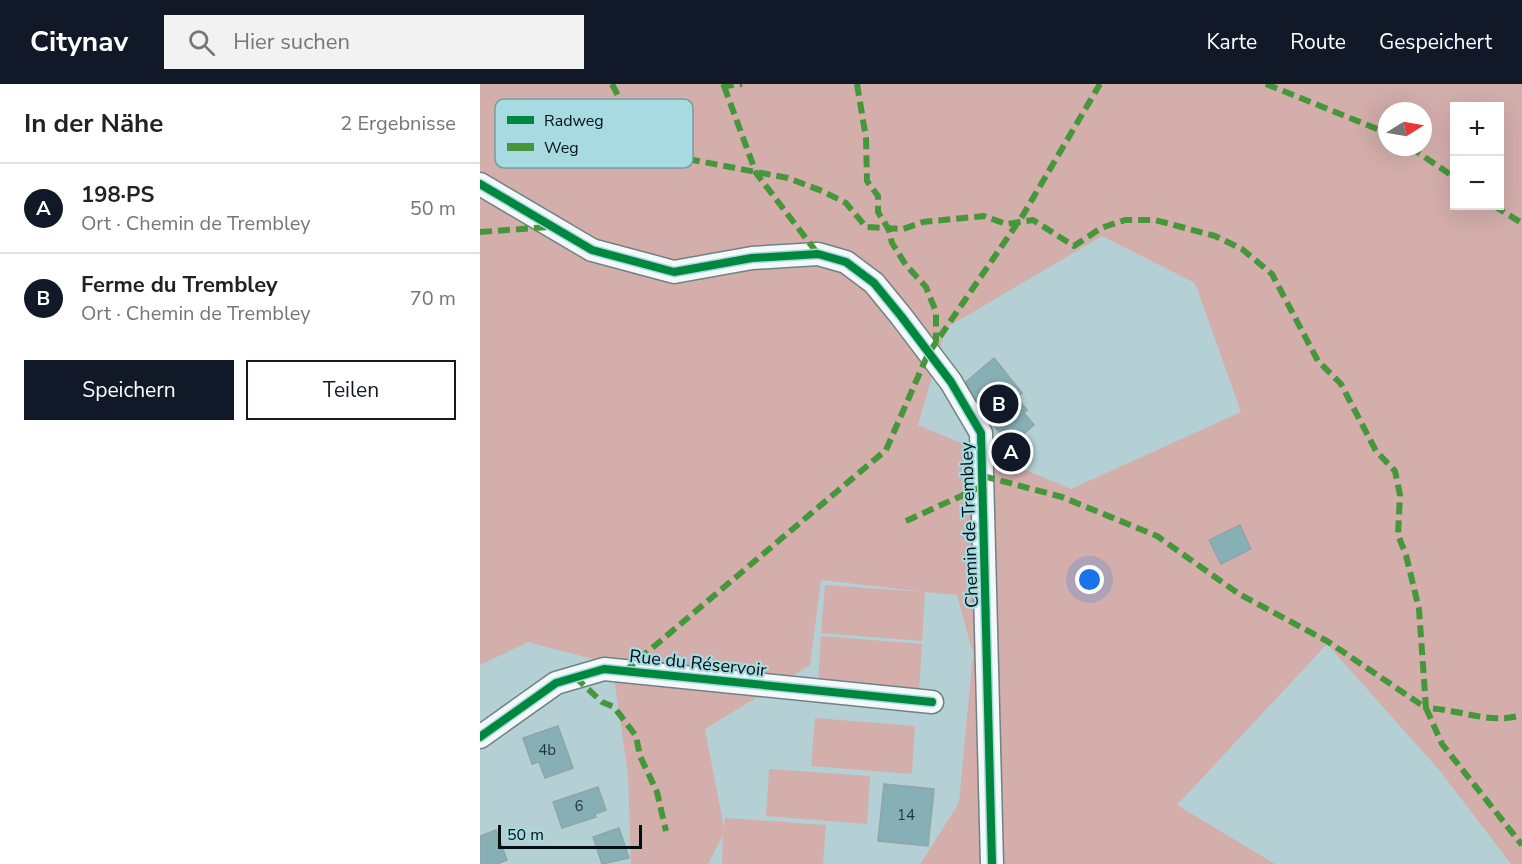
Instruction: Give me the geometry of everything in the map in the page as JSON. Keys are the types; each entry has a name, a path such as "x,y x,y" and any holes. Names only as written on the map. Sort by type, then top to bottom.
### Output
{"street":[{"name":"Chemin de Trembley","path":"480,184 592,250 674,272 752,258 818,254 846,262 874,283 951,382 981,433 992,864"},
{"name":"Rue du Réservoir","path":"480,737 556,683 604,669 932,702"}],"shaded area":[{"path":"480,84 1522,84 1522,864 1511,864 1440,771 1327,644 1177,805 1275,864 918,864 921,863 959,803 973,653 957,595 821,580 810,665 705,729 724,828 725,818 826,825 823,864 722,864 723,835 708,864 631,864 628,774 612,664 528,642 480,665","holes":["1102,236 1195,283 1241,412 1071,489 918,425 946,328"]},
{"path":"825,585 925,592 922,641 821,633"},
{"path":"821,636 922,644 919,692 818,684"},
{"path":"815,718 915,726 912,774 811,766"},
{"path":"769,769 870,776 867,824 766,816"}],"building":[{"path":"994,358 1022,393 1016,397 1027,410 1024,413 1034,425 1013,443 1003,430 1000,433 961,386"},
{"path":"1240,525 1251,549 1221,564 1209,540"},
{"path":"558,726 573,768 545,778 539,762 532,764 523,738"},
{"path":"884,784 934,789 928,846 878,841"},
{"path":"598,787 606,810 595,814 596,817 562,828 553,802"},
{"path":"619,828 629,858 602,864 593,837"},
{"path":"496,830 507,860 497,864 480,864 480,836"}],"marked path":[{"path":"612,84 620,99"},
{"path":"723,84 724,86 742,84"},
{"path":"857,84 866,138 867,181 878,196 878,212 889,230 892,243 906,265 926,287 936,312 936,342"},
{"path":"625,671 886,450 928,354 1023,215 1100,84"},
{"path":"1266,84 1378,129"},
{"path":"724,86 756,173 818,254"},
{"path":"1423,156 1450,174"},
{"path":"693,160 788,178 822,191 846,203 866,227 903,229 923,222 984,216 1006,224 1033,220 1074,246 1101,228 1125,220 1155,220 1215,236 1242,249 1272,274 1318,361 1341,384 1376,451 1395,471 1400,495 1398,535 1406,555 1419,609 1426,708 1498,718 1522,715"},
{"path":"1501,210 1522,223"},
{"path":"480,232 549,227"},
{"path":"983,476 1062,497 1157,536 1239,594 1327,641 1426,708 1442,744 1522,845"},
{"path":"906,521 983,486"},
{"path":"575,677 602,702 614,707 636,736 640,756 657,792 666,831"}],"cycle path":[{"path":"480,184 592,250 674,272 752,258 818,254 846,262 874,283 951,382 981,433 992,864"},
{"path":"480,737 556,683 604,669 932,702"}],"place":[{"name":"Ferme du Trembley","path":"999,404"},
{"name":"198·PS","path":"1011,452"}]}
